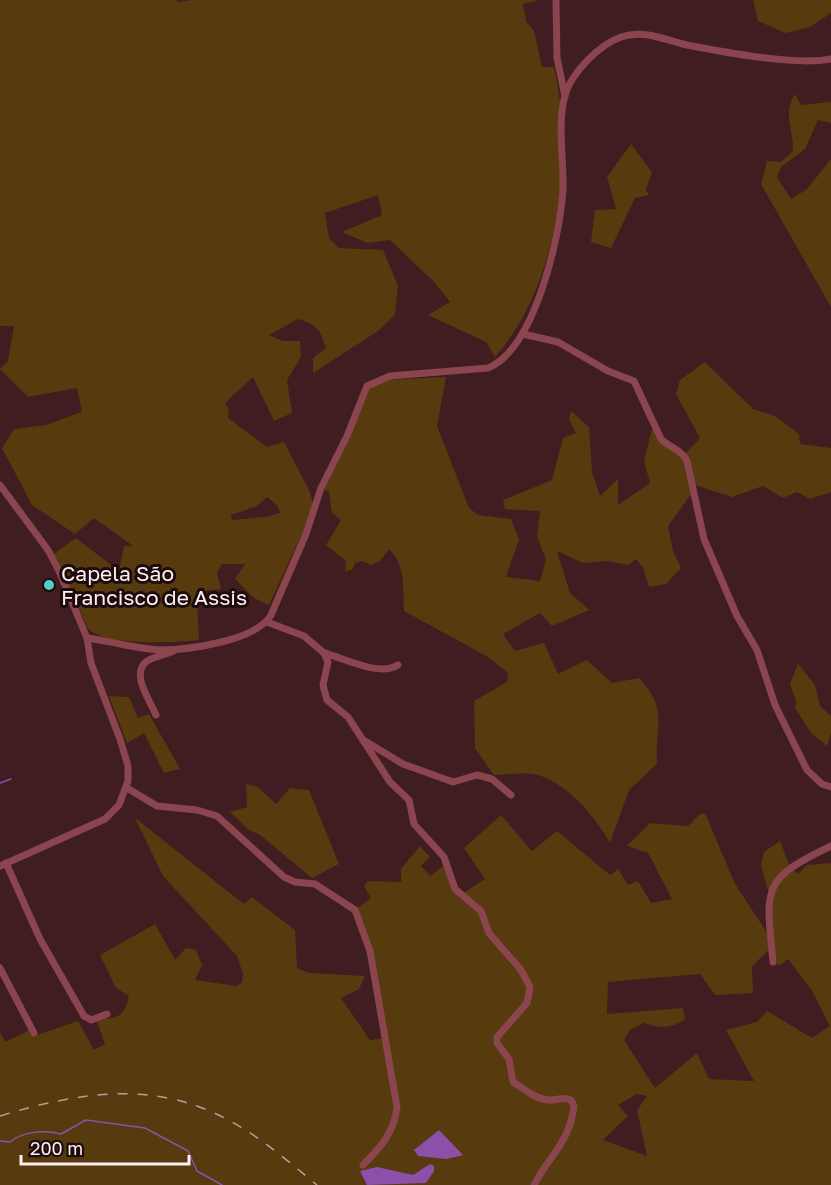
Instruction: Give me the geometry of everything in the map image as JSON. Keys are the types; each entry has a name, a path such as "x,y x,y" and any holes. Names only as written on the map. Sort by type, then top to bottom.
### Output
{"street":[{"path":"156,714 141,682 140,673 147,661 177,649 227,639 257,629 267,622 306,534 321,488 347,436 367,386 390,376 488,368 503,358 524,334 534,311 560,223 565,96 557,58 556,0"},
{"path":"565,96 578,74 601,49 616,39 633,34 646,34 697,46 796,61 831,59"},
{"path":"524,334 571,347 600,366 631,379 636,384 661,439 682,452 687,461 704,539 737,616 757,650 775,705 801,760 816,780 831,787"},
{"path":"0,485 54,561 87,638 91,663 126,759 127,788 119,805 105,819 3,865 40,939 84,1016 91,1020 107,1014"},
{"path":"267,622 304,636 324,653 371,667 390,669 398,665"},
{"path":"87,638 148,649 177,649"},
{"path":"324,653 328,662 323,686 329,703 348,717 390,782 409,800 414,824 444,857 455,889 481,911 489,933 521,970 530,987 527,1003 497,1037 497,1043 509,1059 513,1082 540,1099 551,1101 565,1097 572,1100 574,1106 560,1149 550,1158 534,1185"},
{"path":"365,741 403,765 453,782 477,775 492,779 512,795"},
{"path":"127,788 157,806 196,810 217,816 284,877 295,882 315,884 355,910 370,951 398,1107 391,1131 383,1145 363,1165"},
{"path":"773,962 769,913 770,897 776,881 796,863 831,846"},
{"path":"0,968 34,1033"}],"shaded area":[{"path":"0,0 177,0 177,2 191,0 539,0 523,4 526,21 534,31 542,67 554,67 560,102 561,180 556,220 547,258 534,295 516,328 495,357 486,342 428,315 450,302 435,283 390,240 367,243 342,232 382,215 378,195 325,213 329,238 339,248 383,250 398,286 395,315 378,331 313,373 313,358 326,348 317,329 310,323 298,319 269,335 283,341 300,341 301,357 287,380 292,413 274,421 253,377 225,403 229,409 228,418 267,447 284,442 310,492 314,508 269,605 254,598 235,579 245,564 222,564 217,573 221,589 203,591 197,600 199,640 125,641 97,634 88,629 54,554 76,538 119,571 124,546 133,546 94,518 75,534 32,505 2,448 14,429 46,425 82,412 77,388 28,397 0,369 8,361 14,326 0,326","holes":["267,497 278,506 280,513 266,517 232,520 231,515 257,506"]},
{"path":"753,0 831,0 831,13 810,27 786,33 758,21"},
{"path":"795,94 801,105 831,102 831,123 818,120 805,149 781,167 777,177 791,199 807,189 831,159 831,307 761,184 767,161 781,162 793,151 789,108"},
{"path":"631,144 652,172 646,190 649,195 635,198 611,248 591,242 595,210 616,209 607,177"},
{"path":"705,362 753,409 775,416 799,434 800,444 831,448 831,492 810,499 797,492 783,498 763,486 732,497 692,484 692,493 668,526 673,551 681,568 666,584 649,587 643,568 636,559 628,565 608,561 583,563 557,551 570,593 589,610 552,626 540,613 503,634 515,651 544,643 558,674 587,660 612,683 639,678 649,690 658,709 657,764 629,790 610,843 581,804 552,781 530,774 494,775 475,748 474,701 507,682 508,673 488,657 404,611 401,570 389,549 380,561 371,565 362,561 355,563 352,570 345,571 346,561 326,545 341,520 332,513 329,492 323,489 368,387 383,380 446,377 437,426 469,508 478,515 511,519 519,539 506,577 540,581 546,560 537,536 540,511 505,509 503,500 552,480 563,438 576,433 569,419 571,411 589,427 592,472 600,496 618,479 618,505 650,483 644,461 653,424 661,439 684,455 700,438 676,394 680,380"},
{"path":"798,664 815,685 820,706 831,716 831,733 827,746 811,733 795,708 796,701 790,684"},
{"path":"109,696 129,697 138,718 149,714 180,769 164,773 144,733 127,743"},
{"path":"246,784 258,787 276,804 290,788 309,790 339,864 312,878 260,835 249,830 230,812 247,807"},
{"path":"705,813 735,884 770,937 770,897 761,865 764,852 780,841 790,867 798,874 807,865 831,863 831,1185 0,1185 0,1032 5,1042 32,1029 37,1035 78,1021 94,1050 105,1044 96,1019 106,1015 108,1019 120,1014 125,1009 129,996 116,988 100,955 155,924 175,960 186,948 196,950 202,965 195,980 237,986 242,982 243,974 237,956 163,876 135,818 244,904 252,897 295,930 297,968 309,973 365,976 359,989 341,998 370,1040 385,1038 370,951 355,910 371,898 364,886 368,881 401,882 401,869 420,846 430,857 421,866 430,876 448,863 452,884 462,894 485,879 464,848 501,815 532,851 557,831 610,875 618,869 628,885 638,881 651,903 672,899 648,853 627,846 650,823 688,826 700,814","holes":["772,947 778,966 788,959 812,991 830,1026 812,1038 767,1011 757,1022 726,1030 754,1081 709,1079 697,1053 655,1088 624,1040 630,1030 644,1023 665,1027 685,1020 683,1008 607,1014 608,982 700,974 715,995 753,993 752,966","637,1094 647,1096 637,1110 647,1156 603,1140 628,1116 618,1105"]},
{"path":"439,1130 463,1155 447,1159 418,1156 414,1150"},
{"path":"430,1164 434,1166 434,1171 426,1183 367,1185 360,1171 377,1167 413,1175"}],"waterway":[{"path":"0,783 11,779"},
{"path":"0,1141 10,1142 34,1132 61,1134 86,1120 145,1128 188,1151 197,1171 222,1185"}],"railway":[{"path":"0,1116 88,1096 146,1095 175,1100 203,1108 232,1122 255,1136 317,1185"}],"place":[{"name":"Capela São Francisco de Assis","path":"49,585"}]}
